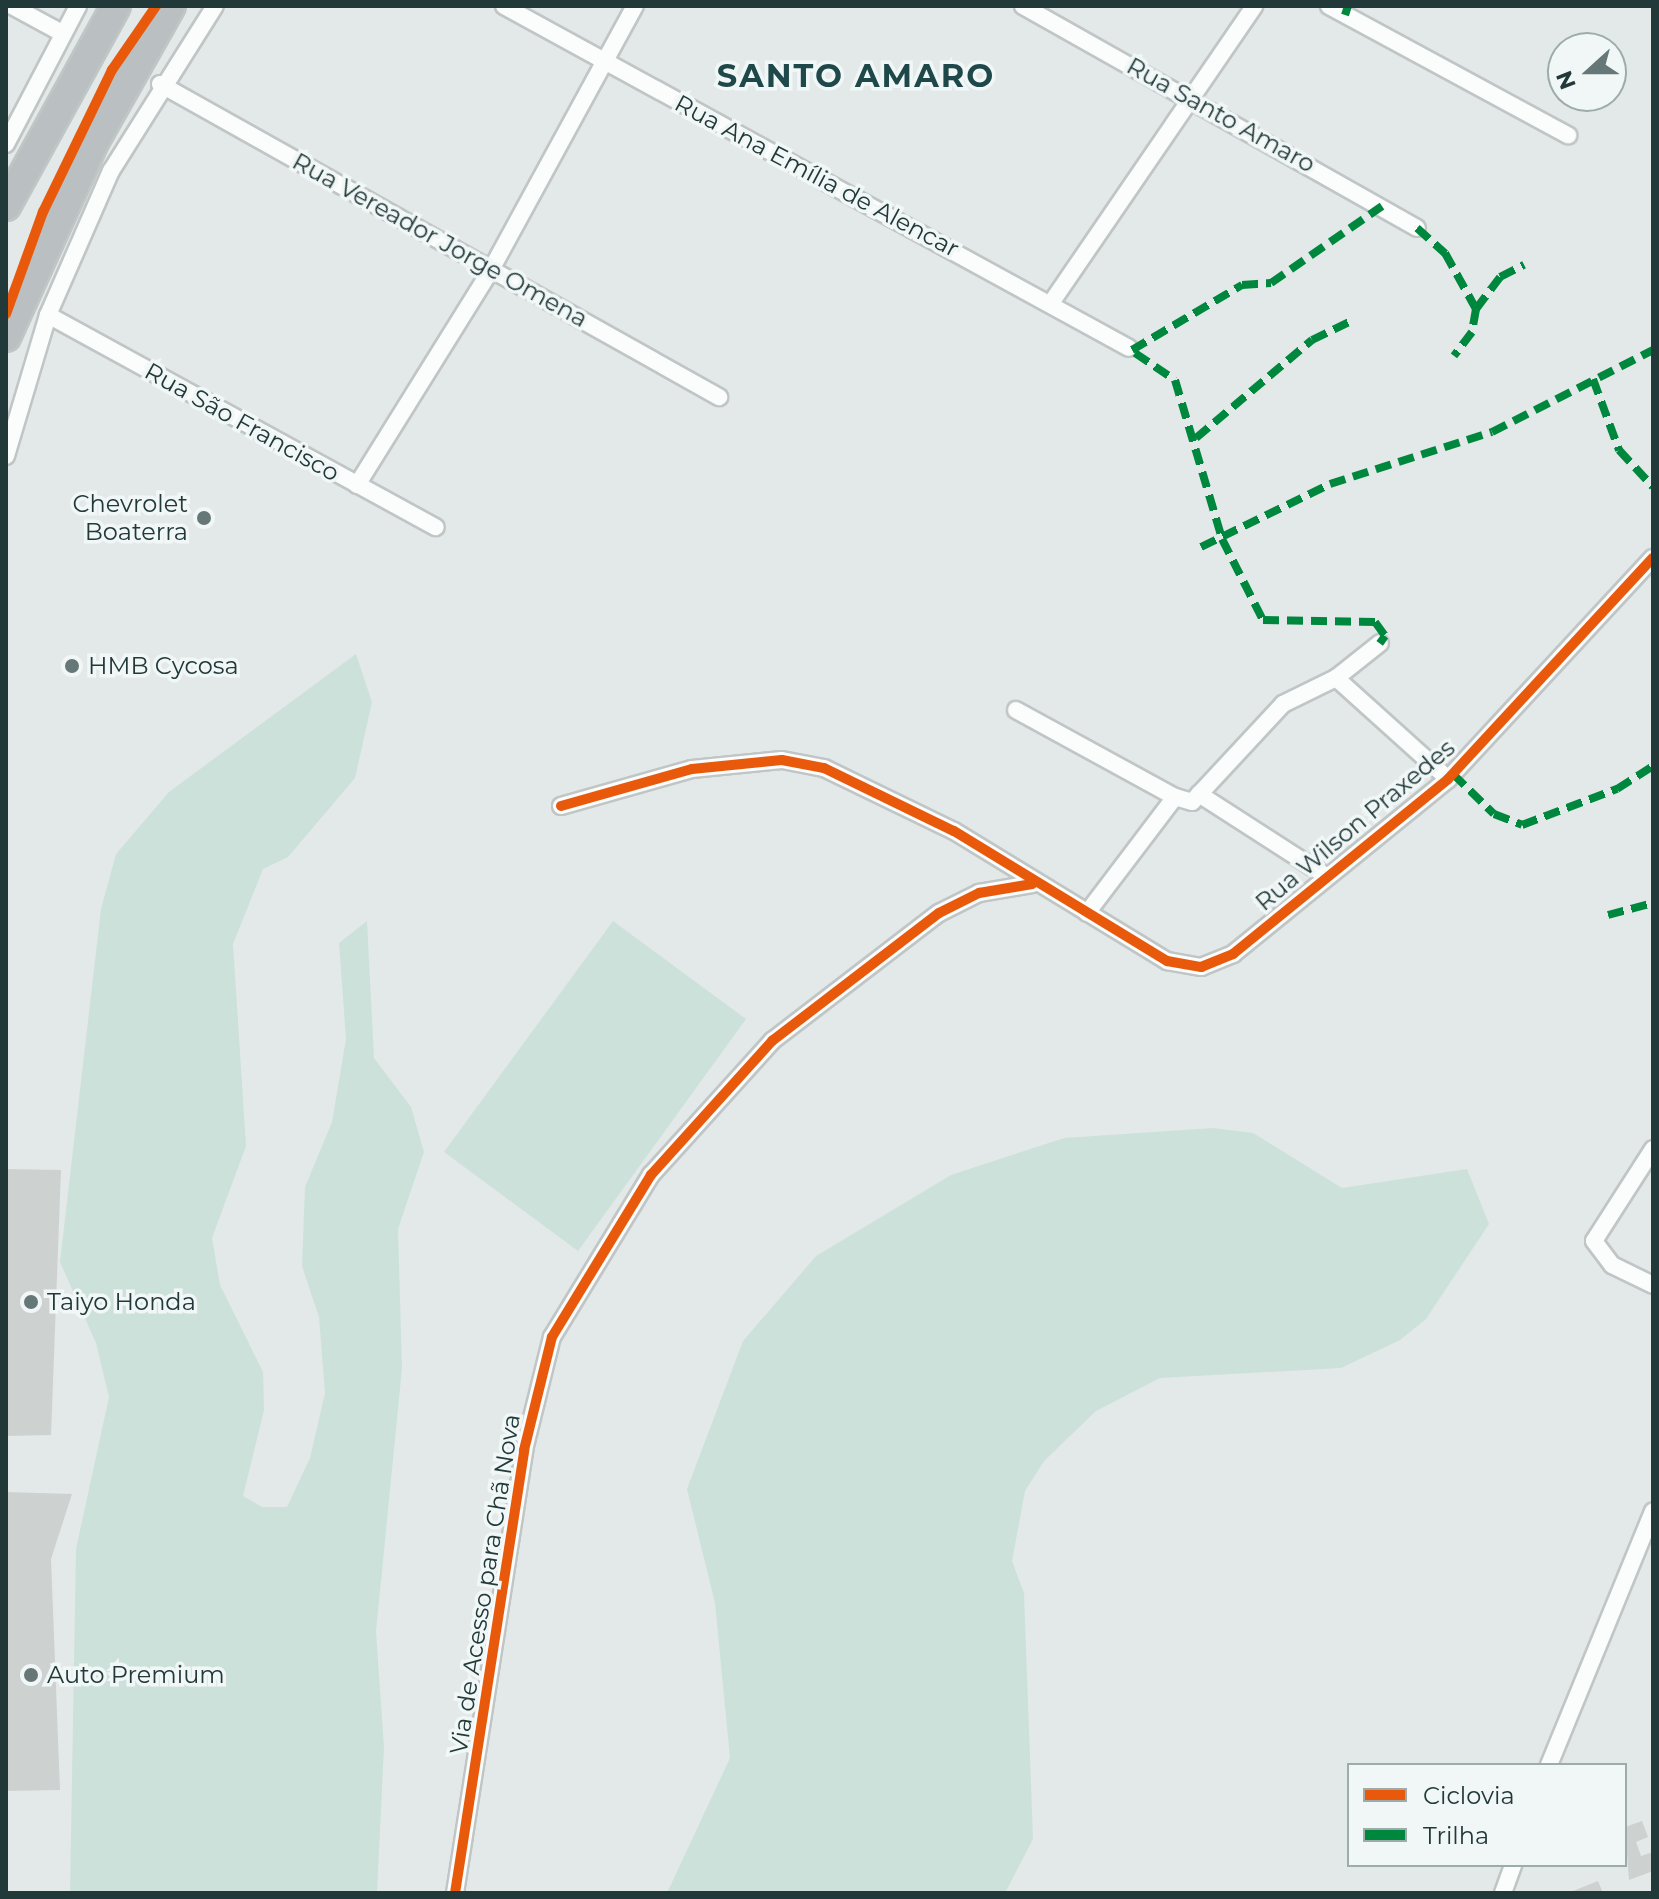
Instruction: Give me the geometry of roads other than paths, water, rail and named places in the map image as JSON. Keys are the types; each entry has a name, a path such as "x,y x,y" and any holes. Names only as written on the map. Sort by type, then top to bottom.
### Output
{"highway":[{"path":"6,206 116,6"},
{"path":"6,337 94,142 171,6"}],"street":[{"path":"12,6 62,33"},
{"path":"6,144 78,6"},
{"path":"6,456 48,315 111,171 160,84 215,6"},
{"name":"Rua Ana Emília de Alencar","path":"504,6 1129,348"},
{"path":"357,485 492,268 635,6"},
{"name":"Rua Santo Amaro","path":"1023,6 1190,97 1417,228"},
{"path":"1051,303 1254,6"},
{"path":"1329,6 1568,135"},
{"name":"Rua Vereador Jorge Omena","path":"160,84 719,397"},
{"name":"Rua São Francisco","path":"48,315 436,527"},
{"name":"Rua Wilson Praxedes","path":"561,806 692,769 800,763 843,775 954,831 1032,884 1167,961 1201,967 1233,954 1448,779 1653,558"},
{"path":"1016,710 1189,804 1283,704 1336,678 1380,643"},
{"path":"1336,678 1448,779"},
{"path":"1199,794 1326,876"},
{"path":"1087,913 1175,797"},
{"name":"Via de Acesso para Chã Nova","path":"455,1893 524,1450 552,1337 651,1175 772,1041 939,913 979,893 1032,884"},
{"path":"1653,1149 1595,1233 1605,1259 1653,1285"},
{"path":"1550,1763 1653,1512"},
{"path":"1503,1893 1512,1867"}],"place":[{"name":"Chevrolet Boaterra","path":"204,518"},
{"name":"HMB Cycosa","path":"72,666"},
{"name":"Taiyo Honda","path":"31,1302"},
{"name":"Auto Premium","path":"31,1675"}],"district":[{"name":"SANTO AMARO","path":"856,76"}]}
